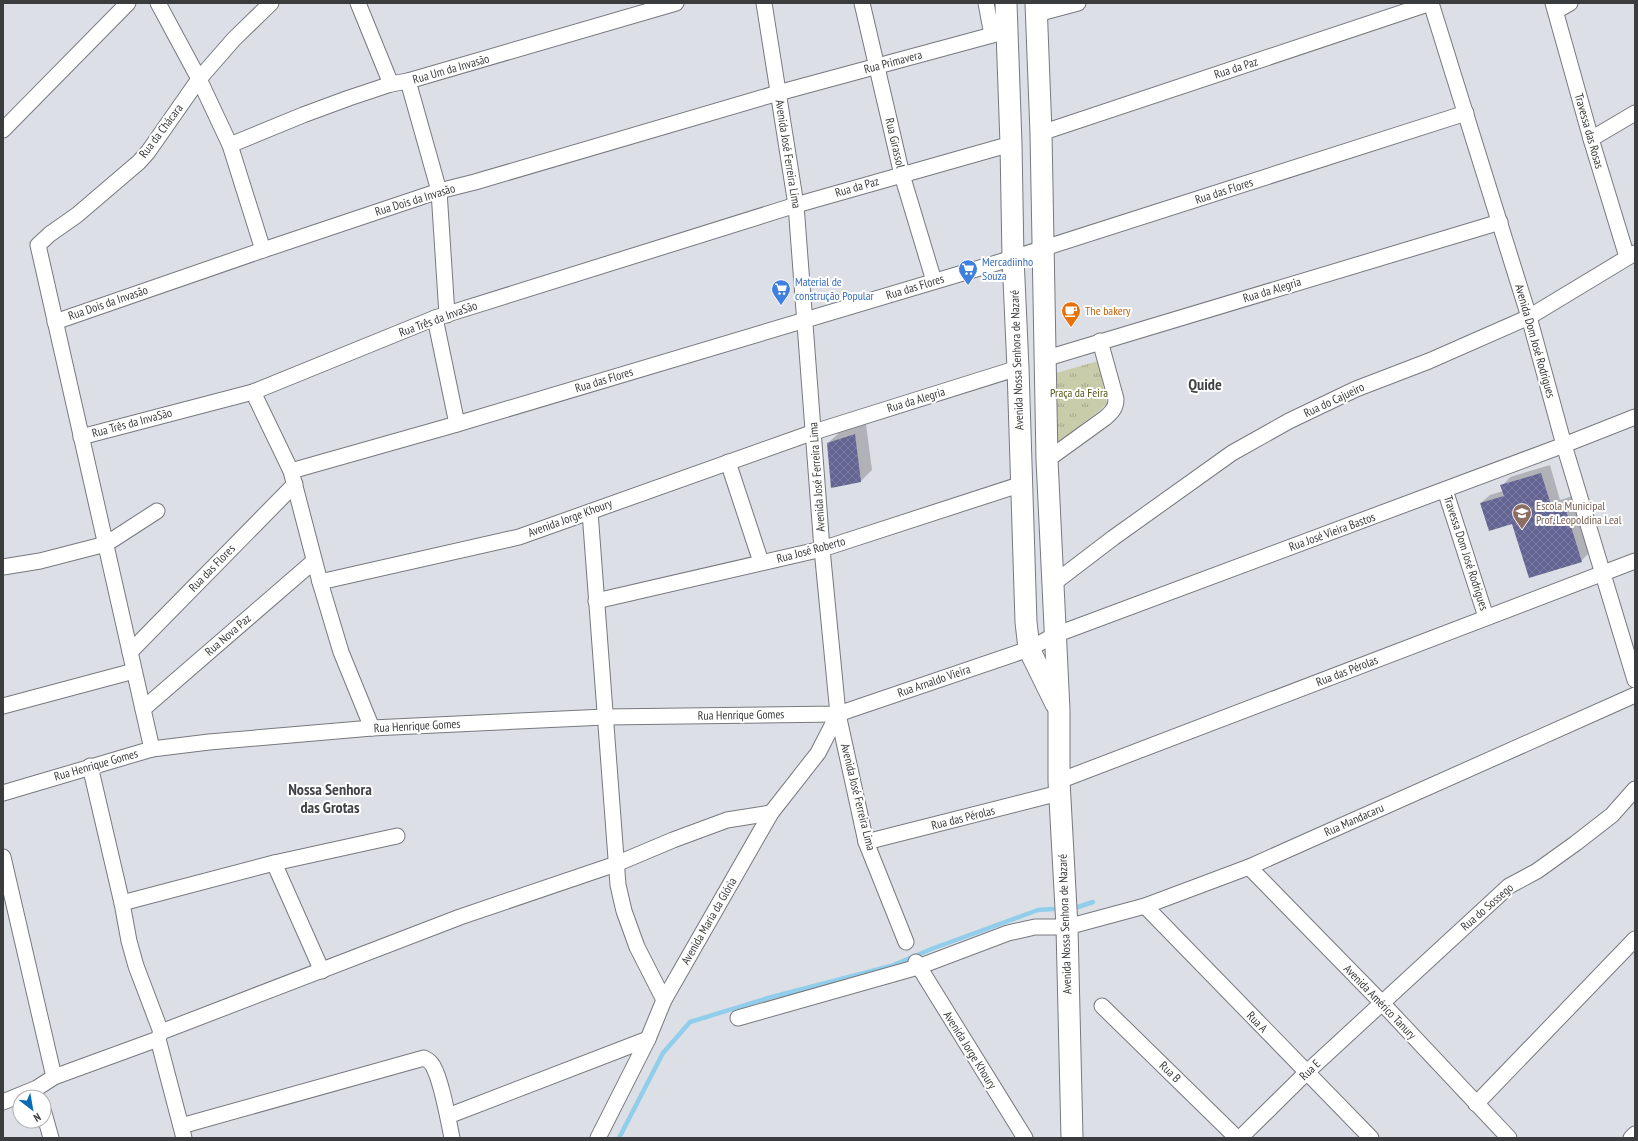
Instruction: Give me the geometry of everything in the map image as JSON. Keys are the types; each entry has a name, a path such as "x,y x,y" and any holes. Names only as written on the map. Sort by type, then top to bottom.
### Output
{"street":[{"path":"3,130 128,3"},
{"path":"158,3 199,79 230,145 263,250"},
{"name":"Rua da Chácara","path":"55,322 38,245 50,234 77,215 139,162 148,152 199,79 234,39 271,3"},
{"name":"Rua Um da Invasão","path":"230,145 303,115 391,84 408,82 676,3"},
{"name":"Avenida José Ferreira Lima","path":"764,3 796,205 822,549 838,714 866,842 906,942"},
{"name":"Rua Girassol","path":"862,3 902,175 934,281"},
{"path":"986,3 999,33"},
{"name":"Avenida Nossa Senhora de Nazaré","path":"1006,3 999,33 1011,144 1013,258 1026,622 1029,649 1059,710"},
{"path":"1037,9 1078,3"},
{"name":"Avenida Dom José Rodrigues","path":"1431,3 1529,317 1564,445 1635,680"},
{"name":"Rua da Paz","path":"1041,133 1431,3"},
{"path":"1555,7 1570,3"},
{"path":"360,4 391,84"},
{"name":"Travessa das Rosas","path":"1555,7 1591,139 1631,255"},
{"name":"Avenida Nossa Senhora de Nazaré","path":"1037,9 1041,133 1047,460 1059,710 1059,787 1067,927 1072,1138"},
{"name":"Rua Primavera","path":"778,93 999,33"},
{"path":"408,82 439,191 441,317 458,424"},
{"name":"Rua Dois da Invasão","path":"55,322 439,191 483,180 778,93"},
{"name":"Rua das Flores","path":"130,652 293,478 458,424 1013,258 1466,113"},
{"path":"1591,139 1635,113"},
{"name":"Rua da Paz","path":"796,205 1011,144"},
{"name":"Rua Três da InvaSão","path":"81,437 253,392 441,317 796,205"},
{"name":"Rua da Alegria","path":"1044,359 1500,222"},
{"name":"Rua do Cajueiro","path":"1054,583 1113,538 1232,453 1289,421 1356,389 1429,361 1529,317 1631,255"},
{"path":"55,322 152,749"},
{"path":"1047,460 1106,418 1113,411 1116,405 1116,399 1100,341"},
{"name":"Rua da Alegria","path":"814,432 1018,368"},
{"path":"253,392 293,478 314,561 341,652 372,728"},
{"name":"Rua José Vieira Bastos","path":"1029,649 1055,635 1445,490 1635,417"},
{"name":"Avenida Jorge Khoury","path":"320,582 519,537 814,432"},
{"path":"728,462 762,562"},
{"name":"Rua José Roberto","path":"596,601 822,549 1022,484"},
{"name":"Travessa Dom José Rodrigues","path":"1445,490 1486,617"},
{"path":"3,567 40,561 106,544 157,511"},
{"path":"590,512 616,864 624,911 631,933 636,947 664,1000"},
{"name":"Rua Nova Paz","path":"143,709 314,561"},
{"name":"Rua das Pérolas","path":"866,842 1059,787 1486,617 1602,572 1635,561"},
{"name":"Rua Arnaldo Vieira","path":"838,714 1029,649"},
{"path":"3,706 134,671"},
{"name":"Rua Mandacaru","path":"738,1018 917,965 1008,933 1035,927 1067,927 1145,906 1249,867 1635,695"},
{"name":"Rua Henrique Gomes","path":"3,793 90,766 152,749 372,728 605,717 838,714"},
{"name":"Avenida Maria da Glória","path":"598,1138 648,1039 664,1000 771,812 818,753 838,714"},
{"path":"90,766 122,903 129,941 160,1035 182,1132 424,1058 430,1061 434,1067 448,1116 452,1138"},
{"name":"Rua do Sossego","path":"1382,1003 1509,886 1537,871 1576,843 1612,815 1635,789"},
{"path":"42,1089 54,1077 322,970 460,918 616,864 673,840 727,820 771,812"},
{"path":"122,903 274,863 397,836"},
{"path":"3,857 54,1077"},
{"path":"274,863 322,970"},
{"name":"Avenida Américo Tanury","path":"1249,867 1382,1003 1509,1138"},
{"name":"Rua A","path":"1145,906 1370,1138"},
{"path":"1476,1104 1635,939"},
{"name":"Avenida Jorge Khoury","path":"917,965 1025,1138"},
{"name":"Rua E","path":"1240,1138 1306,1073 1382,1003"},
{"name":"Rua B","path":"1102,1006 1237,1138"},
{"path":"448,1116 648,1039"},
{"path":"1632,1138 1635,1134"}],"green space":[{"name":"Praça da Feira","path":"1098,361 1107,404 1057,444 1053,374"}],"building":[{"path":"855,434 861,482 831,488 827,443"},
{"path":"1541,473 1552,508 1564,504 1582,562 1529,578 1512,524 1489,531 1480,503 1504,496 1500,485"}],"waterway":[{"path":"1078,907 1093,902"},
{"path":"619,1138 663,1053 690,1022 768,998 891,966 934,948 1038,910 1053,909"}],"place":[{"name":"Mercadiinho Souza","path":"968,286"},
{"name":"Material de construção Popular","path":"781,306"},
{"name":"The bakery","path":"1071,328"},
{"name":"Escola Municipal Prof. Leopoldina Leal","path":"1522,530"}],"district":[{"name":"Quide","path":"1205,384"},
{"name":"Nossa Senhora das Grotas","path":"330,798"}]}
